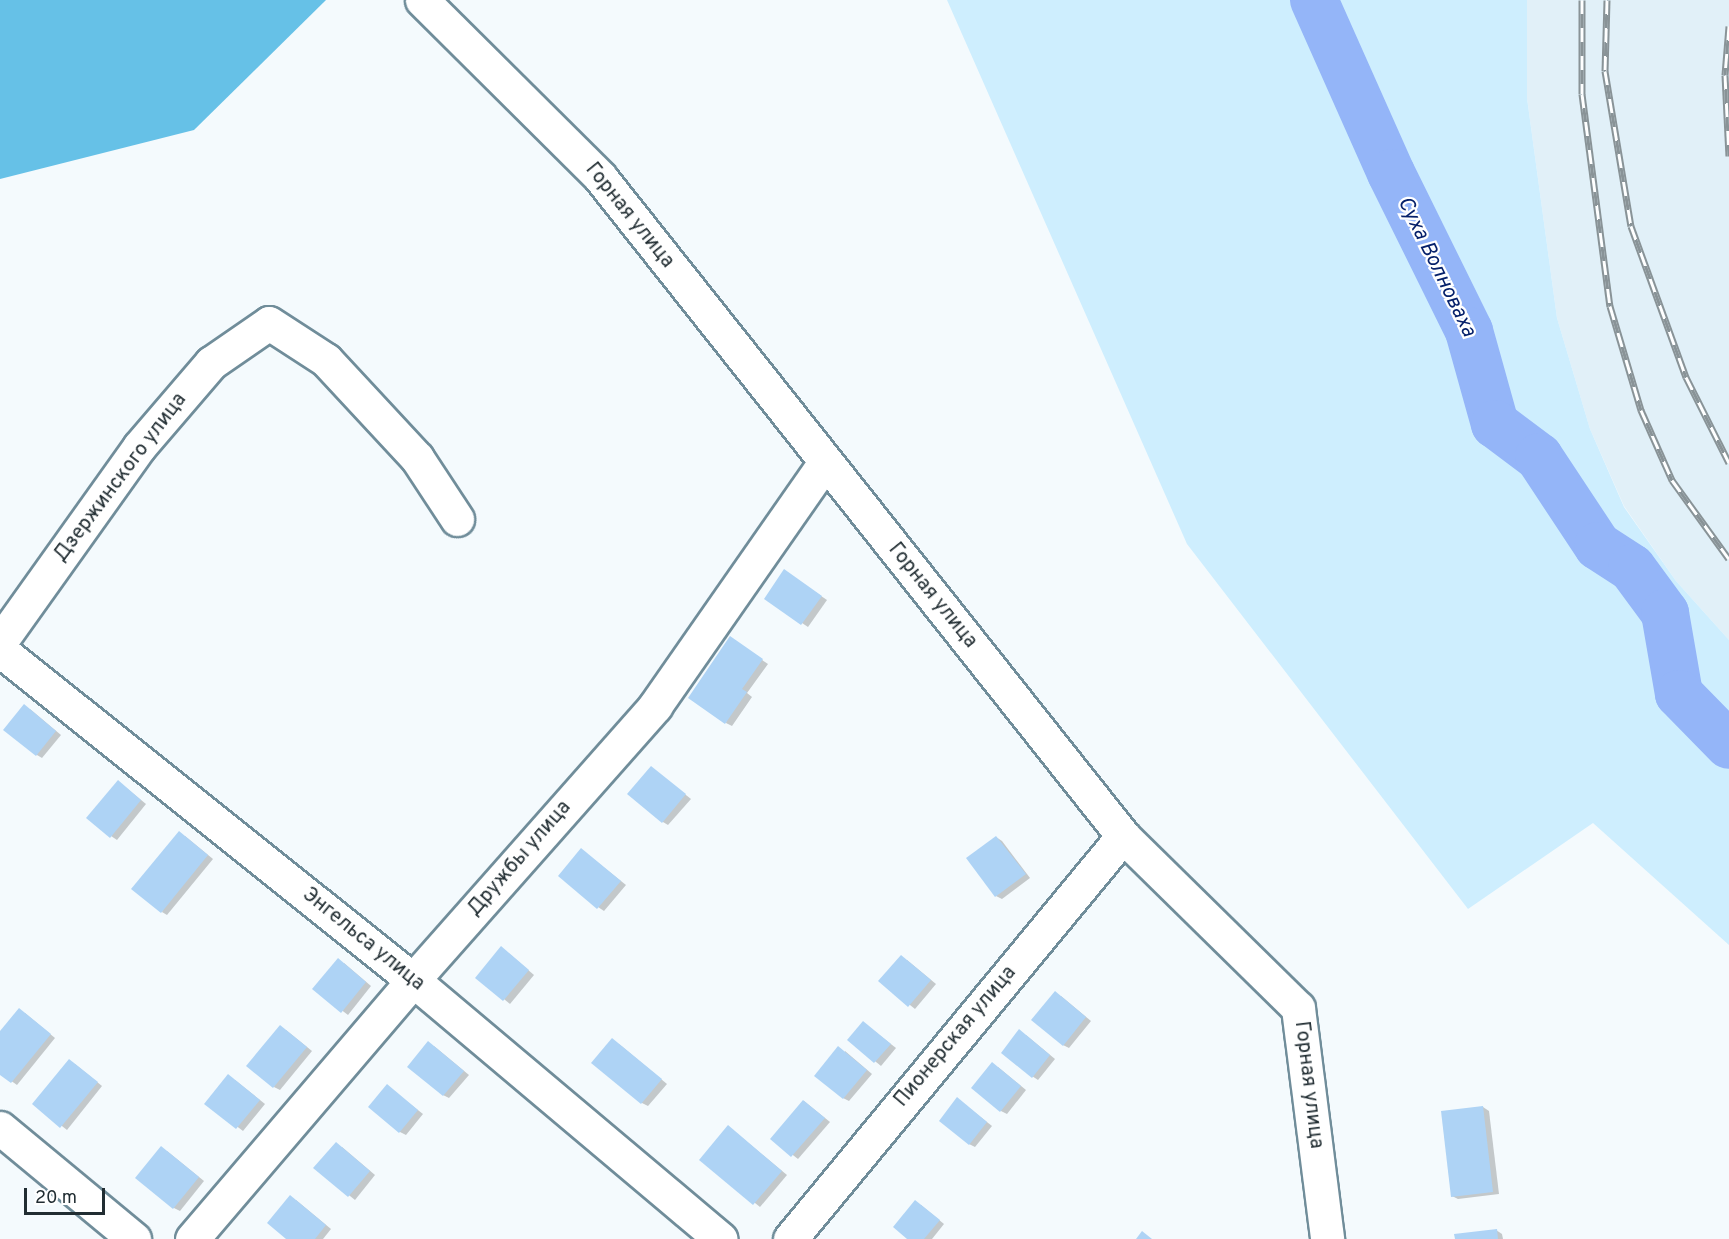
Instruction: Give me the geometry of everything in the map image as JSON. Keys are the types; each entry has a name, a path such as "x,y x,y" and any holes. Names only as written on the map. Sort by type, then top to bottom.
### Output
{"street":[{"name":"Горная улица","path":"422,0 600,177 1123,836 1299,1008 1327,1239"},
{"name":"Дзержинского улица","path":"0,642 139,447 211,363 269,323 326,360 417,458 457,519"},
{"name":"Дружбы улица","path":"192,1239 413,980 655,705 825,462"},
{"name":"Энгельса улица","path":"0,650 413,980 721,1239"},
{"name":"Пионерская улица","path":"790,1239 1123,836"},
{"path":"0,1128 134,1239"}],"shaded area":[{"path":"0,0 326,0 194,130 0,179"},
{"path":"947,0 1527,0 1527,98 1557,318 1590,429 1624,507 1676,581 1729,640 1729,945 1593,823 1468,909 1187,544"},
{"path":"1527,0 1729,0 1729,640 1676,581 1624,506 1590,429 1557,318 1527,98"}],"building":[{"path":"784,569 822,596 801,625 764,599"},
{"path":"730,636 763,659 742,689 747,692 725,724 688,698"},
{"path":"24,704 56,731 36,756 3,730"},
{"path":"651,766 686,794 662,823 627,794"},
{"path":"118,780 141,800 110,838 86,818"},
{"path":"179,831 208,855 161,913 131,889"},
{"path":"996,836 1026,874 995,897 966,858"},
{"path":"581,848 621,881 597,909 558,876"},
{"path":"501,946 529,970 503,1001 475,978"},
{"path":"901,955 931,980 908,1007 878,981"},
{"path":"338,958 366,982 341,1013 312,989"},
{"path":"1055,991 1086,1017 1063,1046 1031,1020"},
{"path":"19,1008 51,1034 11,1083 0,1075 0,1031"},
{"path":"863,1021 891,1044 874,1063 847,1040"},
{"path":"280,1025 307,1047 273,1088 246,1066"},
{"path":"1019,1029 1050,1055 1032,1078 1001,1053"},
{"path":"612,1038 662,1079 641,1104 591,1063"},
{"path":"428,1041 464,1071 443,1096 407,1067"},
{"path":"838,1046 867,1070 843,1099 814,1076"},
{"path":"69,1059 98,1082 60,1128 32,1104"},
{"path":"992,1062 1021,1086 1000,1112 971,1088"},
{"path":"228,1074 260,1100 236,1129 204,1104"},
{"path":"387,1084 418,1110 399,1133 368,1107"},
{"path":"957,1097 987,1122 969,1145 939,1121"},
{"path":"803,1100 825,1118 791,1157 770,1139"},
{"path":"1483,1106 1493,1192 1451,1197 1441,1111"},
{"path":"728,1125 782,1171 753,1205 699,1160"},
{"path":"336,1142 370,1171 348,1197 313,1168"},
{"path":"161,1146 199,1177 173,1209 135,1178"},
{"path":"290,1195 326,1225 315,1239 286,1239 267,1223"},
{"path":"915,1200 940,1220 924,1239 907,1239 893,1227"},
{"path":"1497,1229 1498,1239 1455,1239 1454,1234"},
{"path":"1142,1231 1152,1239 1136,1239"}],"waterway":[{"name":"Суха Волноваха","path":"1314,0 1391,173 1469,331 1495,424 1539,457 1598,546 1632,568 1665,613 1679,694 1729,745"}],"railway":[{"path":"1582,0 1582,94 1610,306 1641,410 1672,480 1729,559"},
{"path":"1607,0 1605,71 1631,226 1686,377 1729,463"},
{"path":"1729,26 1725,75 1729,156"}]}
